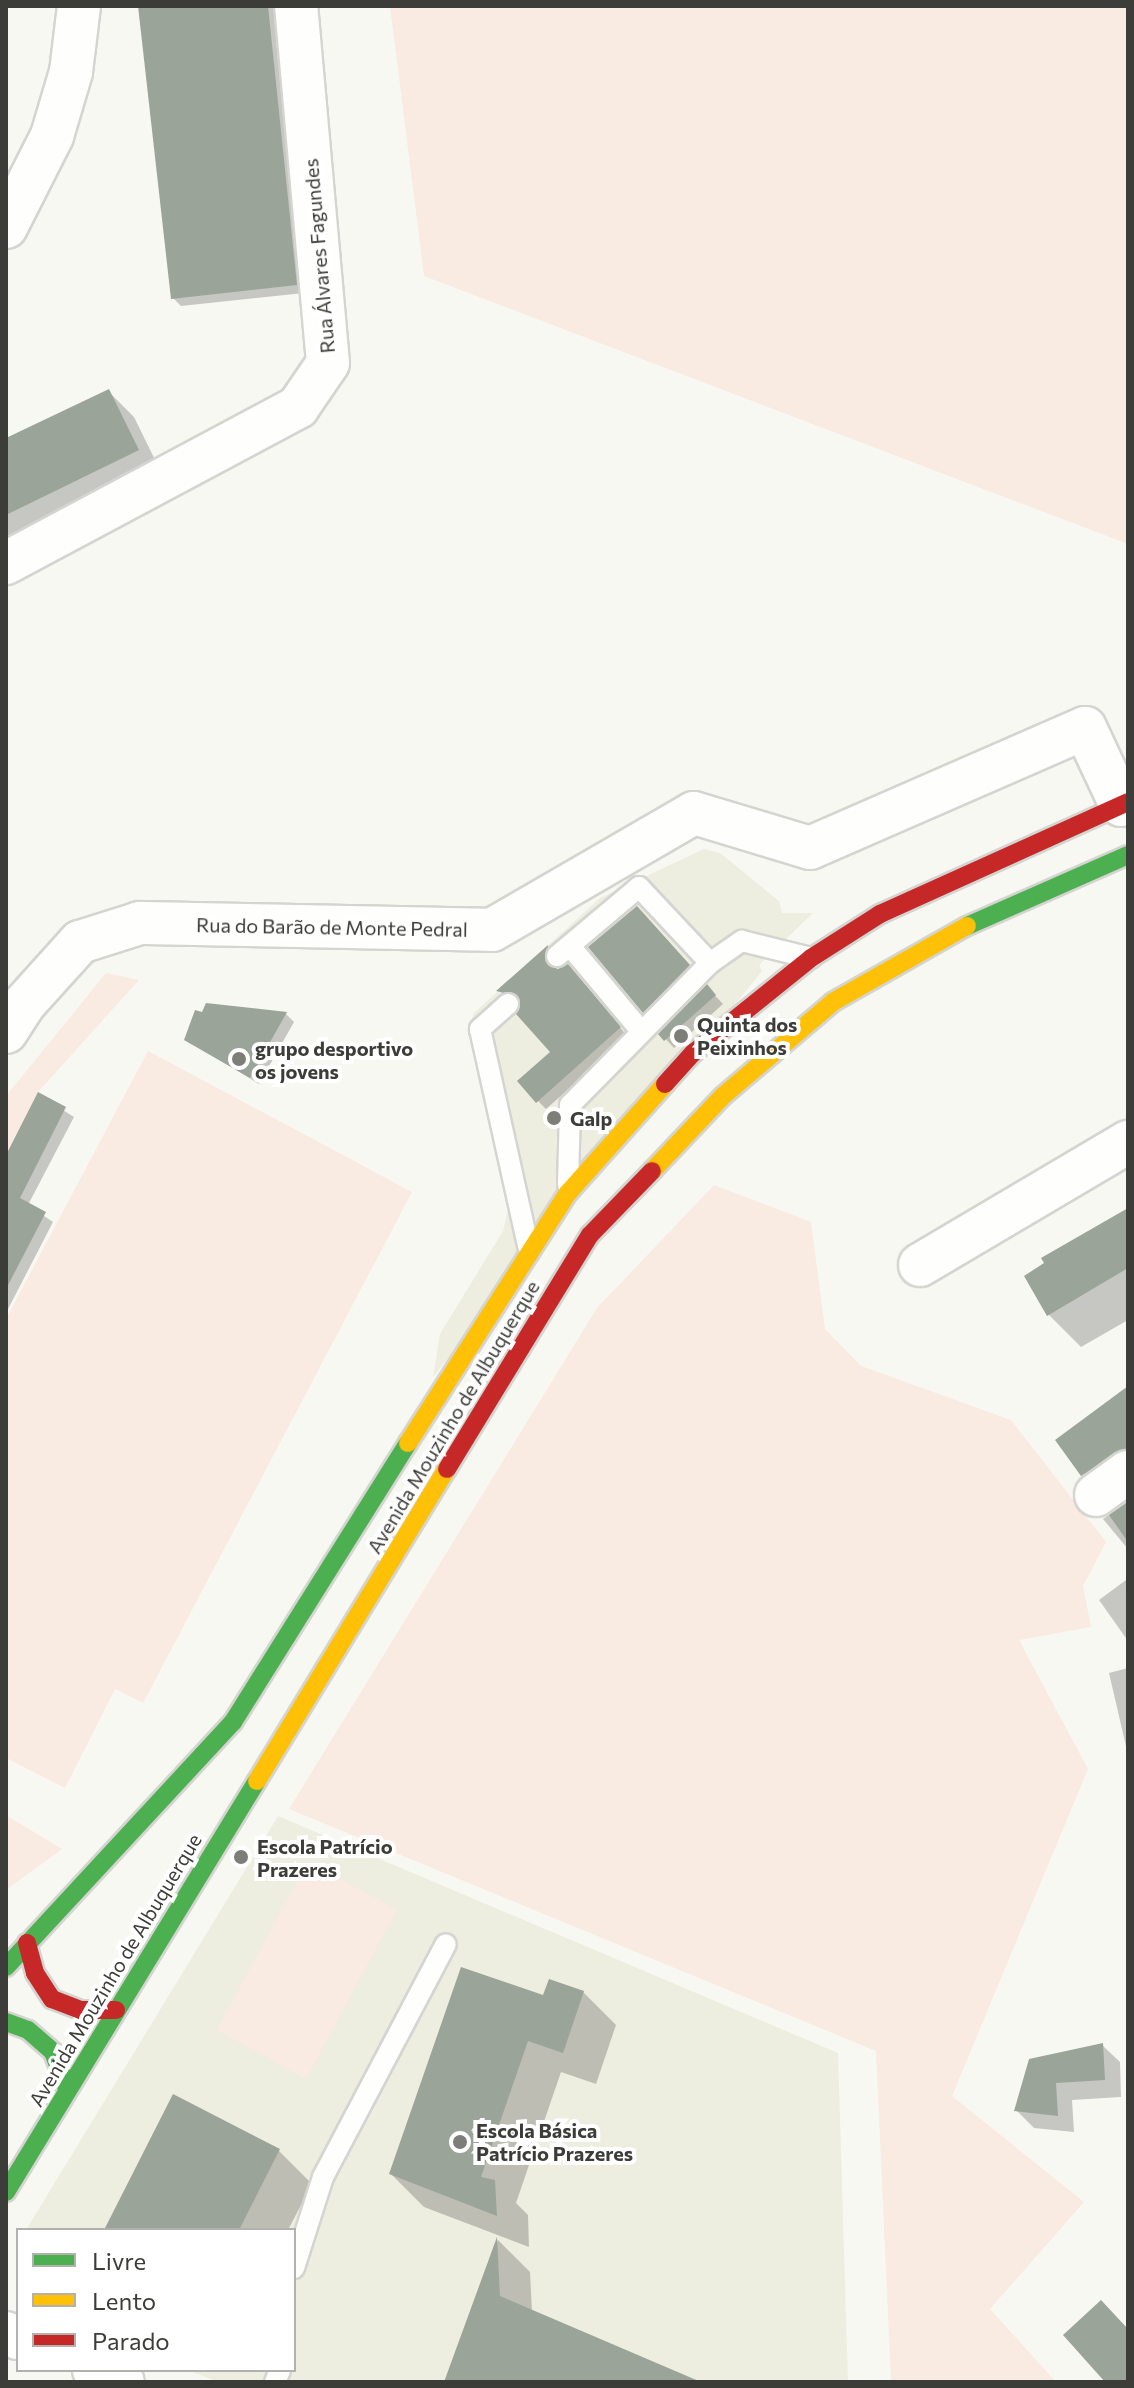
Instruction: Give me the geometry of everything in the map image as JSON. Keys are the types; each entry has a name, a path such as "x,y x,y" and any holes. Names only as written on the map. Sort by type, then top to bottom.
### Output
{"main road":[{"name":"Avenida Mouzinho de Albuquerque","path":"6,1967 233,1722 529,1250 568,1193 693,1053 811,958 880,914 1125,804"},
{"name":"Avenida Mouzinho de Albuquerque","path":"6,2192 590,1235 723,1096 833,1002 983,917 1128,855"},
{"path":"27,1943 35,1973 52,1999 81,2010 116,2010"},
{"path":"6,2022 28,2030 53,2052 67,2089"}],"street":[{"path":"6,227 52,136 71,72 79,6"},
{"name":"Rua Álvares Fagundes","path":"6,563 298,407 328,363 296,6"},
{"name":"Rua do Barão de Monte Pedral","path":"6,1032 24,1004 80,942 140,923 492,930 694,813 810,848 1085,728 1125,804"},
{"path":"920,1265 1128,1142"},
{"path":"99,2372 123,2382"}],"lane":[{"path":"641,1031 563,951 639,887 710,963"},
{"path":"568,1193 570,1105 710,963 742,941 811,958"},
{"path":"508,1004 480,1029 529,1250"},
{"path":"296,2262 323,2177 446,1944"}],"shaded area":[{"path":"390,6 1128,6 1128,544 424,276"},
{"name":"Galp","path":"704,849 720,853 779,901 782,913 813,913 759,965 762,971 433,1377 440,1334 503,1231 509,1205 470,1031 473,1014 600,898"},
{"path":"106,973 139,980 38,1092 6,1155 6,1096"},
{"path":"148,1051 412,1192 143,1703 115,1689 65,1788 6,1758 6,1319"},
{"path":"714,1185 811,1222 825,1329 861,1366 1011,1420 1106,1542 1083,1586 1091,1627 1019,1640 1088,1769 952,2096 1084,2202 990,2309 1056,2382 891,2382 876,2051 289,1809 597,1308"},
{"path":"6,1809 9,1817 62,1849 6,1890"},
{"name":"Escola Básica Patrício Prazeres","path":"278,1816 838,2053 848,2382 218,2382 193,2372 296,2372 296,2228 27,2228"},
{"path":"308,1861 397,1910 306,2079 217,2030"}],"building":[{"path":"138,6 268,6 297,285 171,299"},
{"path":"109,389 139,450 6,515 6,438"},
{"path":"637,906 690,965 643,1013 588,947"},
{"path":"548,945 548,965 558,969 568,964 621,1027 536,1103 517,1081 550,1052 516,1014 518,996 496,991"},
{"path":"707,984 716,995 664,1041 658,1034"},
{"name":"grupo desportivo os jovens","path":"206,1003 287,1012 250,1078 184,1040 195,1010 202,1012"},
{"path":"38,1092 66,1107 20,1198 46,1212 6,1289 6,1155"},
{"path":"1128,1208 1128,1268 1047,1316 1024,1276 1044,1263 1041,1258"},
{"path":"1128,1386 1128,1448 1081,1476 1055,1440"},
{"path":"1128,1502 1128,1542 1109,1515"},
{"path":"461,1967 543,1995 549,1979 584,1991 563,2053 528,2041 481,2177 495,2180 497,2216 389,2174"},
{"path":"1103,2043 1105,2080 1056,2083 1058,2116 1014,2111 1029,2059"},
{"path":"173,2094 280,2149 240,2228 105,2228"},
{"path":"497,2237 500,2296 701,2382 444,2382"},
{"path":"1101,2300 1128,2329 1128,2382 1105,2382 1063,2335"}],"traffic: fast":[{"path":"967,926 1128,855"},
{"path":"6,1967 233,1722 408,1443"},
{"path":"6,2192 257,1781"},
{"path":"6,2022 28,2030 53,2052 67,2089"}],"traffic: slow":[{"path":"652,1171 723,1096 833,1002 967,926"},
{"path":"408,1443 568,1193 665,1084"},
{"path":"257,1781 447,1469"}],"traffic: jam":[{"path":"665,1084 693,1053 811,958 880,914 1128,802"},
{"path":"447,1469 590,1235 652,1171"},
{"path":"27,1943 35,1973 52,1999 81,2010 116,2010"}],"place":[{"name":"Quinta dos Peixinhos","path":"681,1036"},
{"name":"grupo desportivo os jovens","path":"239,1059"},
{"name":"Galp","path":"554,1118"},
{"name":"Escola Patrício Prazeres","path":"241,1857"},
{"name":"Escola Básica Patrício Prazeres","path":"460,2142"}]}
